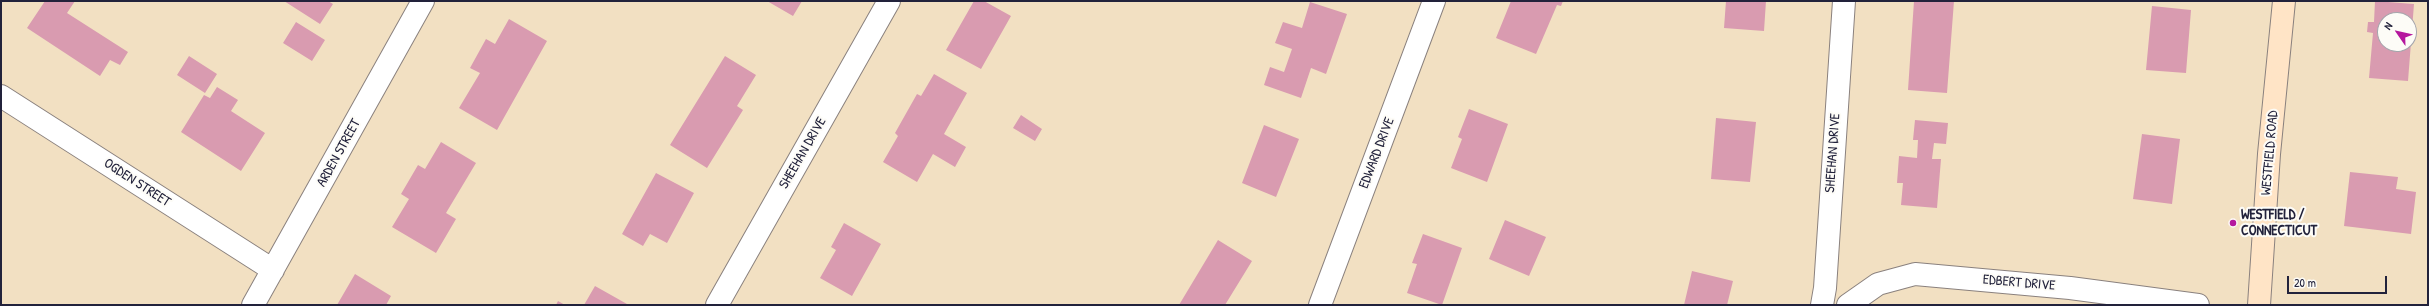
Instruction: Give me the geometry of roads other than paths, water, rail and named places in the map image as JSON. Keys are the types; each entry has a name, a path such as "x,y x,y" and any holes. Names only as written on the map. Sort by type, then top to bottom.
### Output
{"main road":[{"name":"WESTFIELD ROAD","path":"2259,305 2268,162 2284,1"}],"street":[{"name":"ARDEN STREET","path":"253,305 423,1"},
{"name":"SHEEHAN DRIVE","path":"717,305 889,1"},
{"name":"EDWARD DRIVE","path":"1320,305 1434,1"},
{"name":"SHEEHAN DRIVE","path":"1822,305 1825,288 1844,1"},
{"name":"OGDEN STREET","path":"1,96 273,270"},
{"name":"EDBERT DRIVE","path":"1848,305 1878,284 1915,274 2070,288 2198,305"}],"place":[{"name":"WESTFIELD / CONNECTICUT","path":"2233,223"}]}
